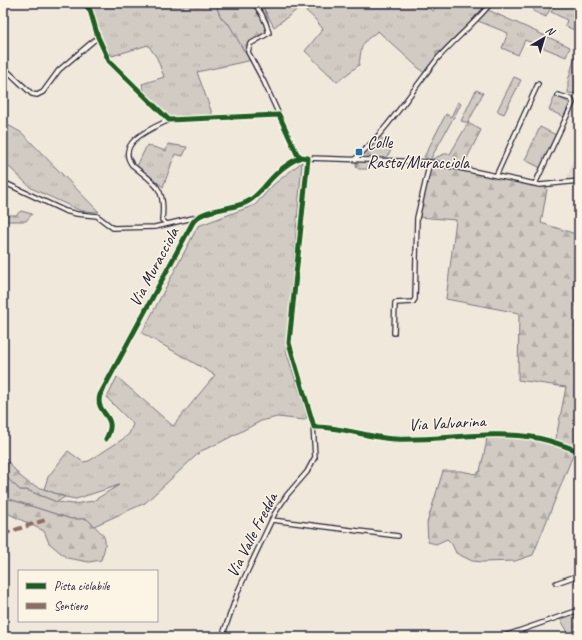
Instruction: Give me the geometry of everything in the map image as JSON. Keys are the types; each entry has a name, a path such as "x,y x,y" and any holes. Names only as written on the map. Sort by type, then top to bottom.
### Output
{"street":[{"path":"84,3 90,10 98,37 105,54 112,65 169,120"},
{"path":"254,3 266,23 269,33 250,44 248,52 264,82 297,154 301,157 430,162 540,185 579,181"},
{"path":"355,159 378,135 452,42 479,17 491,3"},
{"path":"3,67 32,94 37,95 45,91 59,70 98,37"},
{"path":"496,176 538,84"},
{"path":"535,184 573,102 571,99 558,95"},
{"path":"168,224 164,223 162,220 163,204 158,188 128,161 127,150 136,139 150,129 169,120 278,115"},
{"name":"Via Muracciola","path":"106,439 110,431 110,423 108,417 99,406 98,402 100,395 193,222 198,217 247,202 256,196 282,169 301,157"},
{"name":"Via Valle Fredda","path":"222,637 239,589 272,520 282,501 305,475 315,456 314,427 288,343 308,158"},
{"path":"394,333 395,304 397,302 413,302 415,299 417,218 430,162"},
{"path":"3,182 65,211 98,216 113,228 155,227 198,217"},
{"name":"Via Valvarina","path":"314,427 324,427 395,439 496,434 527,436 547,440 579,451"},
{"path":"272,520 398,536"},
{"path":"556,583 578,576 579,584"},
{"path":"501,637 579,610"}],"shaded area":[{"path":"579,140 579,178 567,179"}],"green space":[{"path":"89,3 216,3 221,18 229,24 252,60 197,72 213,116 171,117 145,93 142,84 164,77 157,58 148,45 112,56 101,40 94,12"},
{"path":"216,3 261,3 268,20 268,28 260,39 252,44 248,52 244,51 229,24 221,18"},
{"path":"261,3 306,3 274,27"},
{"path":"311,3 420,3 433,11 439,3 483,3 486,5 442,52 436,52 436,55 438,56 424,73 378,31 363,45 359,65 337,82 305,51 323,29 304,9"},
{"path":"536,3 553,3 546,17 533,11"},
{"path":"556,3 576,3 579,5 579,32 565,26 567,20 551,12"},
{"path":"488,10 570,47 566,57 525,40 518,55 502,48 508,33 478,21"},
{"path":"579,42 579,94 568,93 568,81"},
{"path":"514,77 521,80 504,114 497,111"},
{"path":"476,90 483,93 468,123 461,121"},
{"path":"555,96 570,103 564,117 549,110"},
{"path":"458,102 461,104 430,160 424,157 446,114 451,117"},
{"path":"468,123 481,130 462,168 540,185 547,189 541,223 579,235 579,451 575,450 533,555 515,561 472,561 456,553 452,544 447,539 436,544 428,542 427,523 443,471 461,471 476,474 480,471 487,435 531,436 555,443 566,387 518,380 519,313 446,299 456,220 418,217 430,160 444,154 450,154"},
{"path":"6,124 22,133 99,212 81,211 31,188 3,161 3,128"},
{"path":"540,127 556,135 541,168 525,160"},
{"path":"380,137 392,147 389,153 367,169 359,169 356,167 356,161"},
{"path":"168,144 187,147 183,156 175,154 163,187 137,166 147,145 166,151"},
{"path":"302,162 286,351 305,409 307,417 305,420 277,417 261,421 201,451 145,503 94,526 87,519 71,519 3,497 3,474 20,490 27,490 57,502 74,504 93,501 119,485 76,499 65,497 44,489 48,477 68,451 83,462 89,461 129,434 133,424 107,398 117,377 173,426 215,375 142,333 198,226 255,205 273,185"},
{"path":"21,211 32,214 26,221 3,221 3,215 16,215"},
{"path":"3,457 20,476 30,484 65,497 57,502 27,490 20,490 3,474"},
{"path":"3,497 71,519 87,519 104,536 105,545 101,560 89,562 67,558 49,543 44,531 3,511"},
{"path":"579,610 579,637 571,637 559,617"}],"marked path":[{"path":"3,534 48,519"}],"cycle path":[{"path":"84,3 90,10 98,37 109,61 169,120 279,115 297,154 301,157 308,158 289,343 314,427 334,428 375,437 395,439 515,435 544,439 579,451"},
{"path":"106,439 110,431 110,424 109,419 100,407 100,395 193,222 204,214 241,205 247,202 259,193 282,169 301,157"}],"place":[{"name":"Colle Rasto/Muracciola","path":"359,152"}]}
